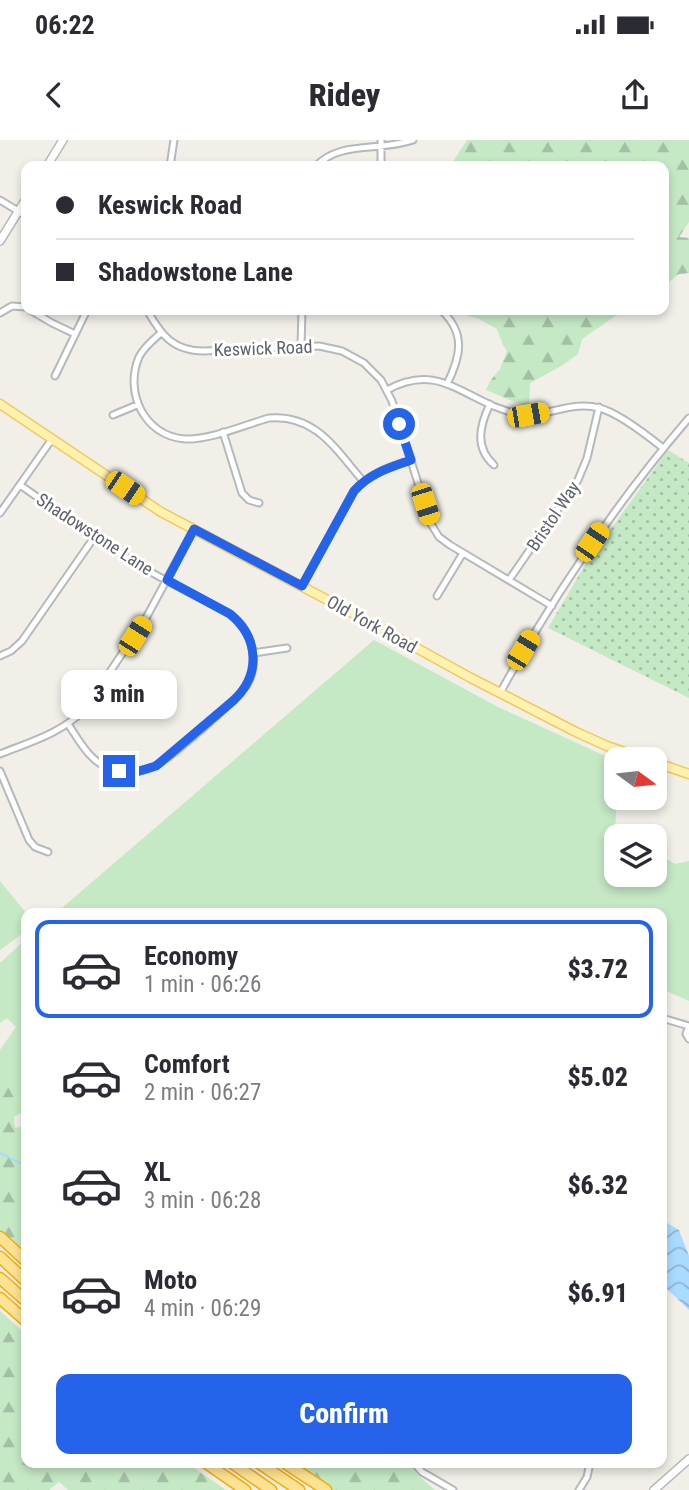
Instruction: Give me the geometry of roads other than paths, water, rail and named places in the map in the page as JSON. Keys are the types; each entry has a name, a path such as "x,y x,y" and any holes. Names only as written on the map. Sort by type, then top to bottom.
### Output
{"highway":[{"path":"0,1237 21,1256"},
{"path":"0,1257 21,1276"},
{"path":"0,1278 21,1297"},
{"path":"0,1298 21,1317"},
{"path":"213,1468 245,1490"},
{"path":"239,1468 271,1490"},
{"path":"266,1468 299,1490"},
{"path":"293,1468 326,1490"}],"main road":[{"name":"Old York Road","path":"0,404 141,499 194,529 499,693 587,738 612,747"},
{"path":"667,766 689,774"}],"street":[{"path":"50,161 64,140"},
{"path":"171,161 174,140"},
{"path":"320,161 327,153 351,144 402,143 413,140"},
{"path":"381,142 381,161"},
{"path":"0,201 21,213"},
{"path":"0,241 21,215"},
{"path":"0,313 12,306 21,308"},
{"path":"38,315 75,334"},
{"path":"55,376 84,315"},
{"name":"Keswick Road","path":"150,315 161,333 174,343 193,351 324,346 349,354 369,367 387,390 435,531 444,541 552,606"},
{"path":"301,346 302,315"},
{"path":"445,315 454,326 459,342 458,359 447,384"},
{"path":"161,333 144,349 136,366 134,383 138,405 151,424 173,436 192,439 269,418 296,419 324,436 363,481"},
{"path":"387,390 415,379 433,379 522,415 577,406 599,407 612,412 663,448"},
{"path":"490,404 482,423 480,440 485,454 494,465"},
{"path":"113,415 138,405"},
{"name":"Bristol Way","path":"509,580 578,480 585,465 599,407"},
{"path":"499,693 523,650 602,528 689,418"},
{"path":"223,432 242,493 249,500 259,503"},
{"path":"0,513 52,439"},
{"path":"302,586 349,499 363,481 379,471 411,460"},
{"name":"Shadowstone Lane","path":"20,485 140,566 230,614 243,626 253,653"},
{"path":"0,754 52,733 68,724 85,709 146,618 194,529"},
{"path":"0,656 22,641 95,536"},
{"path":"437,596 463,553"},
{"path":"68,724 87,752 103,765 128,772 145,770 156,766 172,754 240,695 250,677 253,653 287,648"},
{"path":"0,771 29,840 36,847 48,852"},
{"path":"667,1019 689,1026 686,1034 689,1039"},
{"path":"654,1490 689,1459"},
{"path":"418,1468 453,1490"},
{"path":"579,1490 589,1468"}],"water":[{"path":"667,1223 679,1230 689,1256 689,1310 667,1289"}],"waterway":[{"path":"0,1153 21,1164"}]}
